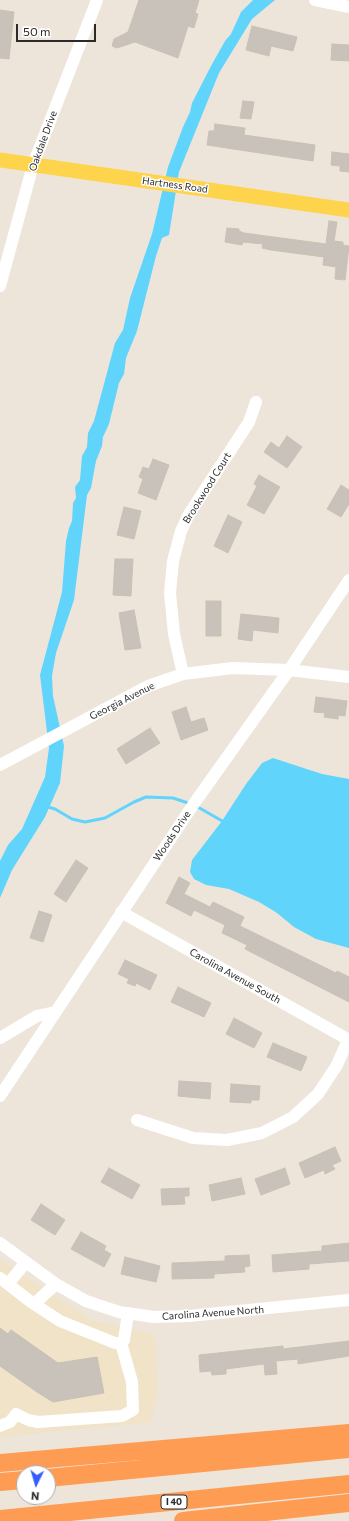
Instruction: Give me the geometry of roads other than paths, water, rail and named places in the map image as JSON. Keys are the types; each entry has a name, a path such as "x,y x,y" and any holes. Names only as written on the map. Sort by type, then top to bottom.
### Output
{"highway":[{"path":"0,1464 349,1433"},
{"path":"56,1477 349,1449"},
{"path":"0,1482 16,1481"},
{"name":"I 40","path":"0,1519 349,1484"},
{"path":"183,1521 349,1503"}],"main road":[{"name":"Hartness Road","path":"0,160 349,210"}],"street":[{"name":"Oakdale Drive","path":"0,286 33,165 96,0"},
{"path":"315,0 349,7"},
{"name":"Brookwood Court","path":"183,674 174,634 170,593 173,561 179,538 189,514 249,422 256,402"},
{"name":"Woods Drive","path":"0,1096 193,805 289,670 349,580"},
{"name":"Georgia Avenue","path":"0,765 148,686 183,674 233,668 289,670 349,677"},
{"name":"Carolina Avenue South","path":"121,912 349,1040"},
{"path":"0,1038 37,1016 55,1012"},
{"path":"138,1120 193,1138 227,1140 262,1133 292,1117 318,1094 337,1065 349,1040"},
{"name":"Carolina Avenue North","path":"0,1243 56,1284 86,1301 128,1313 154,1317 189,1316 349,1300"},
{"path":"26,1262 4,1281 34,1304 60,1321 115,1344 121,1343 124,1340 128,1313"},
{"path":"34,1304 56,1284"},
{"path":"0,1426 10,1422 16,1414 28,1420 38,1422 122,1416 133,1410 132,1382 121,1343"}],"water":[{"path":"253,0 275,0 252,19 219,73 179,172 169,235 162,238 156,256 137,331 126,358 124,374 119,383 109,424 103,437 102,446 96,461 91,488 87,495 74,600 56,653 52,676 53,696 64,746 60,783 45,817 12,870 0,898 0,861 8,845 22,829 45,777 49,748 40,675 62,592 66,541 72,521 73,503 76,498 75,487 80,480 82,456 87,447 88,433 94,421 115,343 123,330 130,298 152,234 168,167 190,112 192,103 225,41 231,34 241,12"},
{"path":"273,758 322,774 349,779 349,948 316,939 294,927 277,913 259,902 229,889 206,885 194,879 190,872 192,860 222,821 246,784 262,763"}],"waterway":[{"path":"48,807 55,809 72,819 85,822 105,818 146,797 173,798 191,804"},
{"path":"196,806 224,822"}]}
